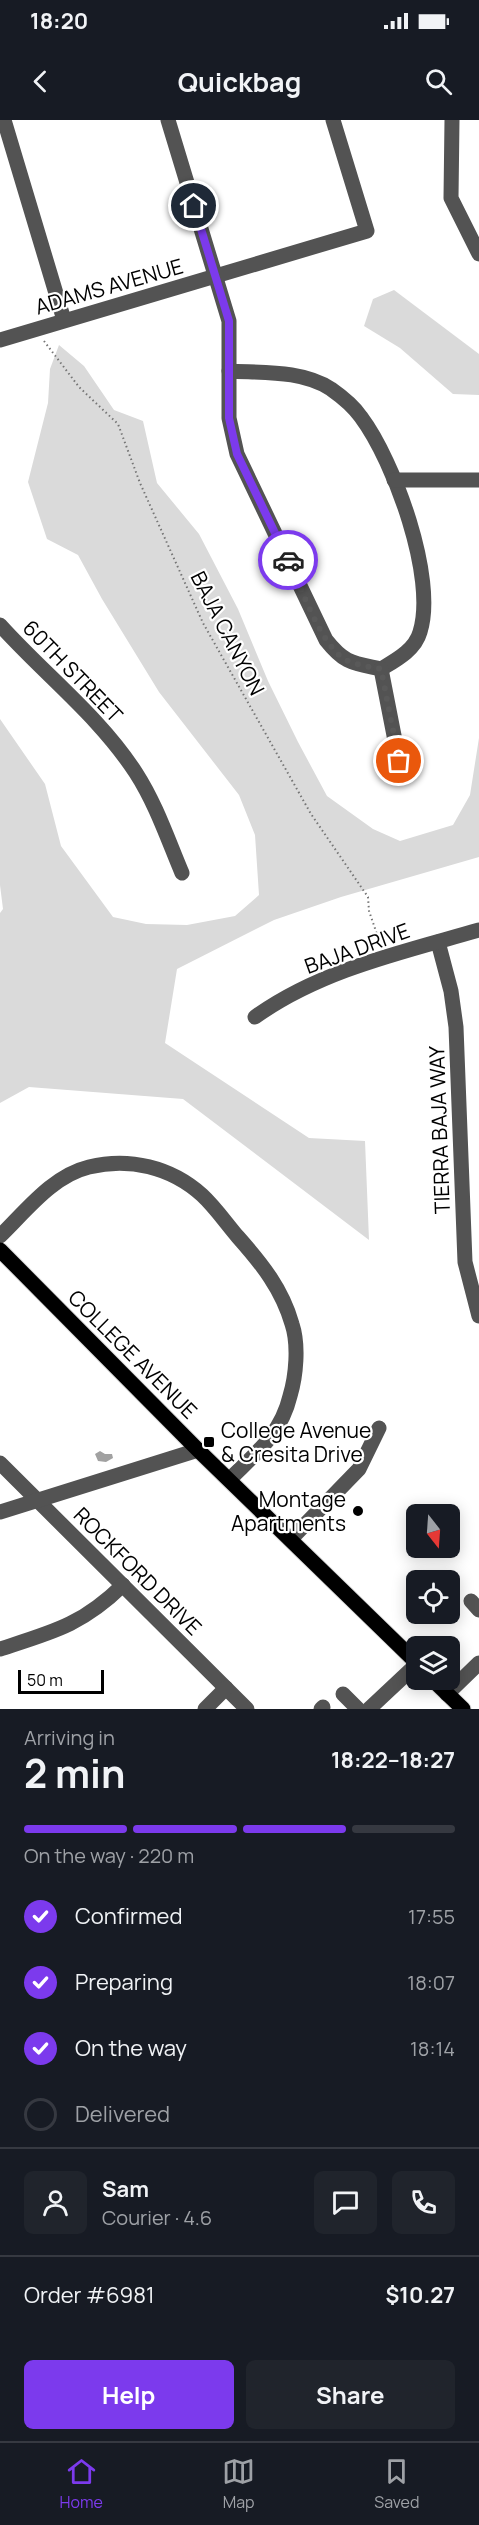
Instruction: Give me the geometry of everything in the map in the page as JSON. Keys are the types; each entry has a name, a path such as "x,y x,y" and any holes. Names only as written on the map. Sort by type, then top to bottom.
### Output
{"main road":[{"name":"COLLEGE AVENUE","path":"0,1250 198,1450 406,1653"},
{"path":"443,1690 463,1709"}],"street":[{"path":"4,120 64,320"},
{"path":"168,120 229,321 229,371 229,418 237,454 326,640 339,656 355,664 381,669 404,655 419,635 423,620 422,571 416,540 394,480 370,430 360,415 330,389 302,376 229,371"},
{"name":"ADAMS AVENUE","path":"0,340 367,231 333,120"},
{"path":"452,120 451,198 479,254"},
{"path":"394,480 479,480"},
{"name":"60TH STREET","path":"0,625 86,709 135,772 152,802 182,873"},
{"path":"381,669 399,761"},
{"name":"BAJA DRIVE","path":"255,1017 275,1002 361,965 479,930"},
{"name":"TIERRA BAJA WAY","path":"438,942 452,991 456,1027 465,1262 479,1316"},
{"path":"0,1236 53,1184 86,1167 111,1163 142,1164 167,1172 202,1195 267,1270 280,1290 293,1326 295,1365 291,1396 283,1418 270,1441 230,1479"},
{"path":"291,1539 359,1469 379,1428"},
{"path":"0,1512 198,1450"},
{"name":"ROCKFORD DRIVE","path":"0,1463 247,1709"},
{"path":"0,1649 71,1625 89,1615 123,1585"},
{"path":"447,1694 479,1663"},
{"path":"369,1709 406,1674"},
{"path":"205,1709 226,1688"},
{"path":"343,1694 358,1709"}],"path":[{"name":"BAJA CANYON","path":"35,329 80,387 118,424 140,483 203,623 311,814 368,897 369,911 386,957"}],"shaded area":[{"path":"394,290 479,354 479,395 453,394 400,348 364,326 373,299"},
{"path":"59,345 84,366 114,410 143,421 157,483 199,534 238,609 268,681 327,796 373,829 400,841 453,825 470,795 479,738 479,857 341,897 274,920 177,969 165,1043 309,1138 365,1141 369,1240 183,1099 29,1087 0,1103 0,913 3,909 0,885 0,719 45,784 61,846 113,917 146,924 187,925 235,916 259,895 255,835 239,795 159,692 78,555 47,539 28,482 48,403 50,369"},
{"path":"100,1451 112,1454 113,1458 106,1462 98,1461 95,1454"}],"way so far":[{"path":"288,560 326,640 339,656 355,664 381,669 399,761"}],"place":[{"name":"College Avenue & Cresita Drive","path":"209,1442"},
{"name":"Montage Apartments","path":"358,1511"}],"route":[{"path":"194,206 229,321 229,418 237,454 288,560"}]}
